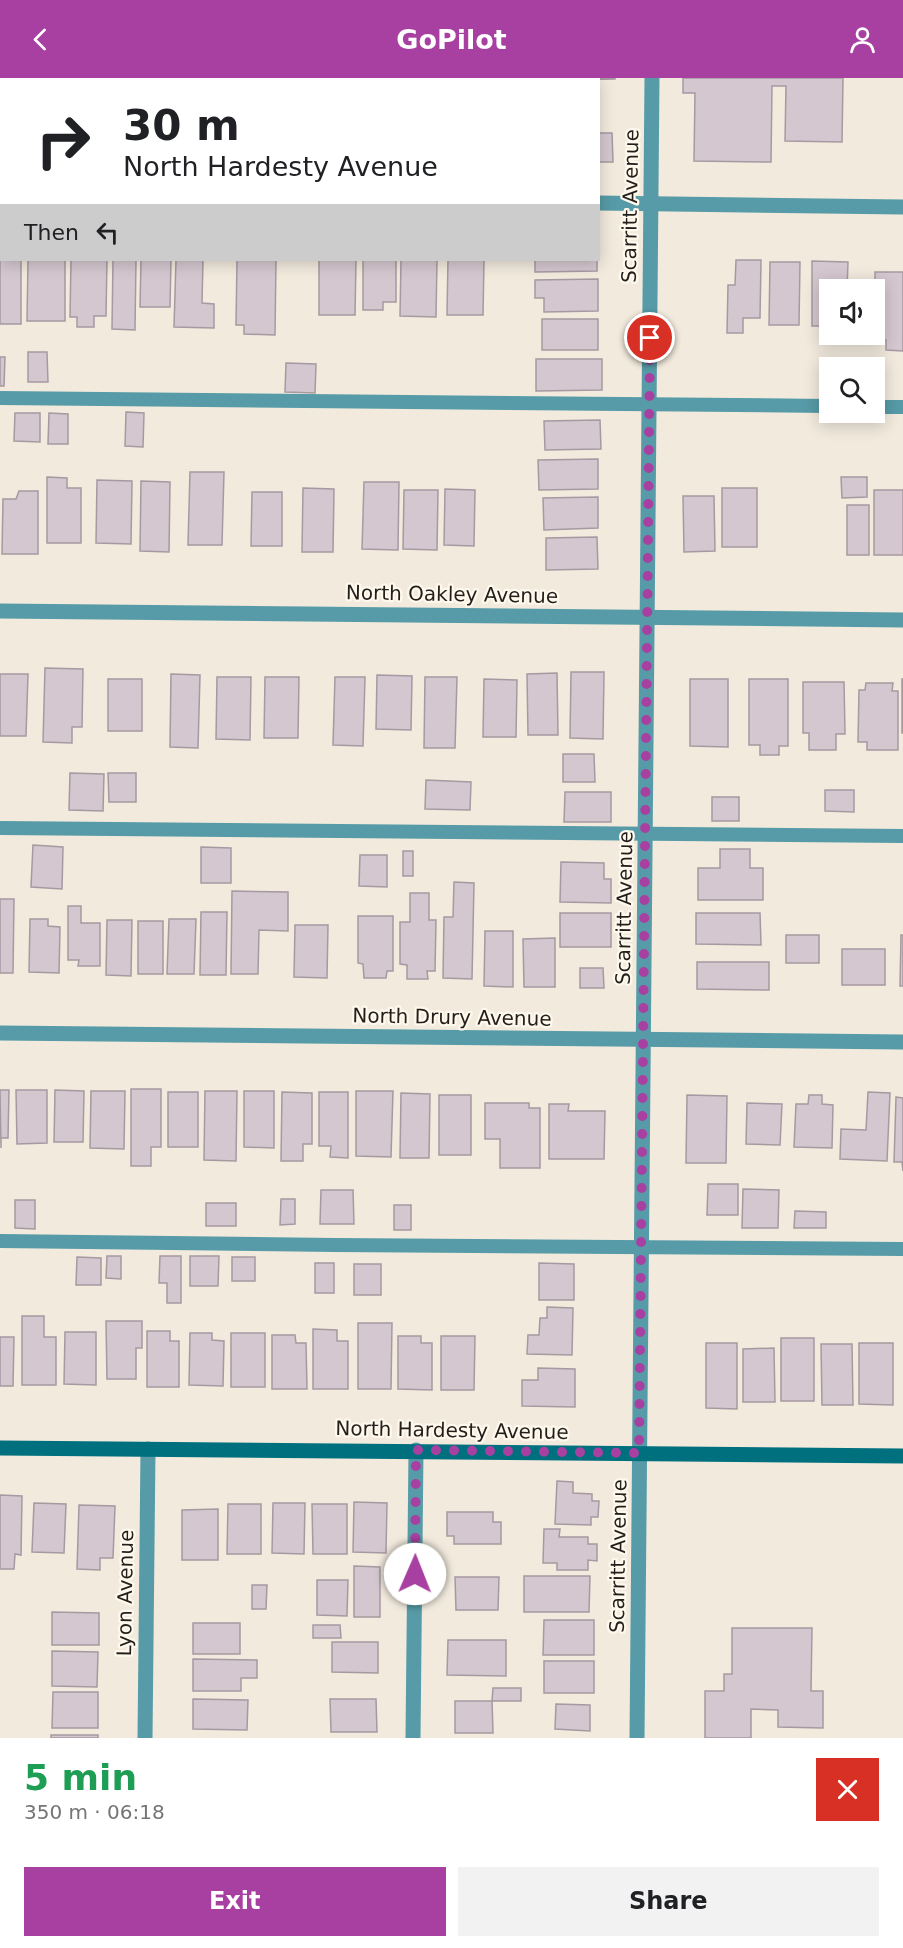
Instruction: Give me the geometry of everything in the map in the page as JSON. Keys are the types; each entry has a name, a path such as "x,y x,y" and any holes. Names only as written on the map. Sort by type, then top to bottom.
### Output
{"street":[{"name":"Scarritt Avenue","path":"637,1738 652,78"},
{"path":"600,203 903,207"},
{"name":"North Oakley Avenue","path":"0,611 903,620"},
{"name":"North Drury Avenue","path":"0,1033 903,1042"},
{"name":"North Hardesty Avenue","path":"0,1448 903,1456"},
{"name":"Lyon Avenue","path":"145,1738 148,1449"},
{"path":"413,1738 416,1450"}],"lane":[{"path":"0,398 819,406"},
{"path":"885,407 903,407"},
{"path":"0,828 903,836"},
{"path":"0,1241 903,1249"}],"building":[{"path":"683,78 843,78 842,142 785,141 786,86 772,86 771,162 694,161 695,93 683,93"},
{"path":"600,133 612,133 613,162 600,162"},
{"path":"736,260 761,260 760,318 743,318 743,333 727,333 728,285 735,285"},
{"path":"0,261 21,261 21,324 0,324"},
{"path":"28,261 65,261 65,321 27,321"},
{"path":"71,261 107,261 106,316 94,316 94,327 77,327 77,317 70,317"},
{"path":"113,261 136,261 135,330 112,329"},
{"path":"141,261 171,261 170,307 140,307"},
{"path":"176,261 203,261 202,303 214,304 214,328 174,327"},
{"path":"237,261 276,261 275,335 244,334 244,325 236,325"},
{"path":"319,261 356,261 355,315 319,315"},
{"path":"363,261 396,261 396,302 383,302 383,310 363,310"},
{"path":"401,261 437,261 436,317 400,316"},
{"path":"448,261 484,261 483,315 447,315"},
{"path":"535,261 597,261 597,271 535,272"},
{"path":"812,261 848,262 847,279 819,279 819,326 812,326"},
{"path":"770,262 800,262 799,325 769,325"},
{"path":"875,272 903,272 903,351 886,350 885,279 875,279"},
{"path":"598,279 598,311 544,312 544,298 535,298 535,280"},
{"path":"542,319 598,319 598,350 542,350"},
{"path":"28,352 47,352 48,382 28,382"},
{"path":"0,357 5,357 4,386 0,386"},
{"path":"536,359 602,359 602,390 536,391"},
{"path":"286,363 316,364 315,393 285,392"},
{"path":"126,412 144,413 143,447 125,446"},
{"path":"15,413 40,413 40,442 14,441"},
{"path":"49,413 68,414 68,444 48,444"},
{"path":"600,420 601,449 545,450 544,421"},
{"path":"598,459 598,489 539,490 538,460"},
{"path":"190,472 224,472 222,545 188,545"},
{"path":"47,477 67,478 67,488 81,488 81,543 47,543"},
{"path":"841,477 867,477 867,497 842,498"},
{"path":"97,480 132,481 131,544 96,543"},
{"path":"141,481 170,482 169,552 140,551"},
{"path":"364,482 399,482 398,550 362,549"},
{"path":"303,488 334,489 333,552 302,552"},
{"path":"722,488 757,488 757,547 722,547"},
{"path":"445,489 475,490 474,546 444,545"},
{"path":"404,490 438,490 437,550 403,549"},
{"path":"874,490 903,490 903,555 874,555"},
{"path":"19,491 38,491 38,554 2,554 3,499 16,499"},
{"path":"252,492 282,492 282,546 251,546"},
{"path":"683,496 714,496 715,551 684,552"},
{"path":"598,497 598,528 544,530 543,498"},
{"path":"847,505 869,505 869,555 847,555"},
{"path":"597,537 598,569 546,570 546,538"},
{"path":"45,668 83,669 82,727 72,727 72,743 43,742"},
{"path":"571,672 604,672 603,739 570,738"},
{"path":"557,673 558,735 528,735 527,674"},
{"path":"0,674 28,674 26,736 0,736"},
{"path":"171,674 200,675 198,748 170,747"},
{"path":"377,675 412,676 411,730 376,729"},
{"path":"217,677 251,677 250,740 216,739"},
{"path":"265,677 299,677 298,738 264,738"},
{"path":"335,677 365,677 363,746 333,745"},
{"path":"425,677 457,677 455,748 424,748"},
{"path":"108,679 142,679 142,731 108,731"},
{"path":"484,679 517,680 516,737 483,737"},
{"path":"690,679 728,679 728,747 690,746"},
{"path":"749,679 788,679 788,746 779,746 779,755 760,755 760,745 749,745"},
{"path":"903,679 903,733 902,733"},
{"path":"803,682 844,682 845,734 836,734 836,750 809,750 809,733 803,733"},
{"path":"866,683 893,683 892,691 898,691 898,750 867,750 867,742 858,742 859,690 865,690"},
{"path":"563,754 594,754 595,782 563,782"},
{"path":"70,773 104,774 103,811 69,810"},
{"path":"108,773 136,773 136,802 109,802"},
{"path":"426,780 471,782 470,810 425,809"},
{"path":"825,790 854,790 854,812 825,811"},
{"path":"565,792 611,792 611,822 564,822"},
{"path":"712,797 739,797 739,821 712,821"},
{"path":"33,845 63,847 62,889 31,887"},
{"path":"201,847 231,848 231,883 201,883"},
{"path":"720,849 750,849 750,868 763,868 763,900 698,900 698,868 720,868"},
{"path":"403,851 413,851 413,876 403,876"},
{"path":"360,855 387,855 387,887 359,886"},
{"path":"561,862 604,863 604,879 611,879 611,903 560,902"},
{"path":"454,882 474,883 472,979 443,978 444,917 453,917"},
{"path":"232,891 288,892 288,931 259,930 258,974 231,974"},
{"path":"410,893 429,893 429,920 436,920 435,971 427,971 428,979 407,979 407,965 400,964 400,922 410,922"},
{"path":"0,899 14,899 13,973 0,973"},
{"path":"68,906 81,906 81,923 100,923 100,966 78,966 79,960 68,960"},
{"path":"201,912 227,912 226,975 200,975"},
{"path":"560,913 611,913 611,947 560,947"},
{"path":"696,913 760,913 761,945 696,944"},
{"path":"358,916 393,916 393,971 387,971 386,978 364,978 363,964 358,963"},
{"path":"30,919 48,919 48,926 60,927 59,973 29,972"},
{"path":"169,919 196,919 194,974 167,974"},
{"path":"107,920 132,920 131,976 106,975"},
{"path":"138,921 163,921 163,974 138,974"},
{"path":"295,925 328,925 327,978 294,977"},
{"path":"485,931 513,931 513,987 484,986"},
{"path":"786,935 819,935 819,963 786,963"},
{"path":"901,935 903,935 903,986 900,986"},
{"path":"555,938 555,987 524,987 523,939"},
{"path":"842,949 885,949 885,985 842,985"},
{"path":"697,962 769,962 769,990 697,989"},
{"path":"580,968 603,968 604,988 580,988"},
{"path":"131,1089 161,1089 161,1147 151,1147 151,1166 131,1166"},
{"path":"0,1090 9,1090 8,1138 1,1138 1,1148"},
{"path":"16,1090 47,1090 47,1143 17,1144"},
{"path":"55,1090 84,1091 83,1142 54,1142"},
{"path":"91,1091 125,1091 124,1149 90,1148"},
{"path":"205,1091 237,1091 236,1161 204,1160"},
{"path":"244,1091 274,1091 274,1148 244,1147"},
{"path":"356,1091 393,1091 391,1157 356,1156"},
{"path":"168,1092 198,1092 198,1147 168,1147"},
{"path":"282,1092 312,1093 312,1144 303,1144 303,1161 281,1161"},
{"path":"319,1092 348,1092 348,1158 330,1157 331,1146 319,1146"},
{"path":"868,1092 890,1093 887,1161 840,1159 841,1129 866,1130"},
{"path":"401,1093 430,1094 429,1158 400,1158"},
{"path":"439,1095 471,1095 471,1155 439,1155"},
{"path":"687,1095 727,1096 726,1163 686,1163"},
{"path":"809,1095 822,1095 822,1104 833,1105 832,1148 794,1147 796,1104 808,1104"},
{"path":"896,1097 903,1098 903,1171 902,1162 894,1162"},
{"path":"485,1103 529,1103 529,1108 540,1108 540,1168 500,1168 500,1139 485,1139"},
{"path":"747,1103 782,1104 780,1145 746,1144"},
{"path":"549,1104 569,1104 568,1111 605,1111 604,1159 549,1159"},
{"path":"708,1184 738,1184 738,1215 707,1215"},
{"path":"743,1189 779,1190 778,1228 742,1228"},
{"path":"321,1190 353,1190 354,1224 320,1224"},
{"path":"281,1199 295,1199 295,1224 280,1225"},
{"path":"15,1200 35,1200 35,1229 15,1228"},
{"path":"206,1203 236,1203 236,1226 206,1226"},
{"path":"394,1205 411,1205 411,1230 394,1230"},
{"path":"795,1211 826,1212 826,1228 794,1228"},
{"path":"107,1256 121,1256 121,1279 106,1278"},
{"path":"160,1256 181,1256 181,1303 167,1303 167,1283 159,1283"},
{"path":"190,1256 219,1256 218,1286 190,1286"},
{"path":"77,1257 101,1258 101,1285 76,1285"},
{"path":"232,1257 255,1257 255,1281 232,1281"},
{"path":"315,1263 334,1263 334,1293 315,1293"},
{"path":"539,1263 574,1264 574,1300 539,1300"},
{"path":"354,1264 381,1264 381,1295 354,1295"},
{"path":"547,1307 573,1308 572,1355 527,1354 528,1335 539,1335 540,1318 547,1318"},
{"path":"22,1316 44,1316 44,1337 56,1337 56,1385 22,1385"},
{"path":"106,1321 142,1321 142,1348 136,1348 136,1379 107,1379"},
{"path":"358,1323 392,1323 391,1389 358,1389"},
{"path":"313,1329 337,1330 337,1341 348,1341 348,1389 313,1389"},
{"path":"147,1331 170,1331 170,1341 179,1341 179,1387 147,1387"},
{"path":"65,1332 96,1332 96,1385 64,1384"},
{"path":"190,1333 212,1333 212,1340 224,1341 223,1386 189,1385"},
{"path":"231,1333 265,1333 265,1387 231,1387"},
{"path":"272,1335 295,1335 296,1343 306,1343 307,1389 272,1389"},
{"path":"398,1336 421,1336 421,1343 432,1343 432,1390 398,1389"},
{"path":"441,1336 475,1336 474,1390 441,1390"},
{"path":"0,1337 14,1337 13,1386 0,1386"},
{"path":"781,1338 814,1338 814,1401 781,1401"},
{"path":"706,1343 737,1343 737,1409 706,1408"},
{"path":"859,1343 893,1343 893,1405 859,1404"},
{"path":"821,1344 852,1344 853,1405 822,1405"},
{"path":"774,1348 775,1402 743,1402 743,1349"},
{"path":"538,1368 575,1369 575,1407 522,1406 522,1380 538,1380"},
{"path":"557,1481 573,1482 573,1493 592,1494 592,1501 599,1501 598,1517 591,1517 591,1525 555,1524"},
{"path":"0,1495 22,1496 21,1555 15,1554 14,1569 0,1569"},
{"path":"354,1502 387,1503 386,1553 353,1552"},
{"path":"34,1503 66,1504 64,1553 32,1552"},
{"path":"273,1503 305,1503 304,1554 272,1553"},
{"path":"228,1504 261,1504 261,1554 227,1554"},
{"path":"312,1504 347,1504 347,1554 313,1554"},
{"path":"79,1505 115,1506 113,1558 100,1558 100,1570 77,1569"},
{"path":"218,1509 218,1560 182,1560 182,1510"},
{"path":"447,1512 493,1512 493,1522 501,1522 501,1544 454,1544 454,1536 447,1536"},
{"path":"544,1529 560,1529 559,1537 588,1537 588,1544 597,1544 597,1561 588,1560 588,1570 557,1570 557,1563 543,1563"},
{"path":"354,1566 380,1567 380,1617 354,1617"},
{"path":"524,1576 590,1576 589,1612 524,1612"},
{"path":"455,1577 499,1577 498,1610 456,1610"},
{"path":"317,1580 348,1580 347,1616 317,1615"},
{"path":"252,1585 267,1585 266,1609 252,1609"},
{"path":"52,1612 99,1613 99,1645 52,1645"},
{"path":"544,1620 594,1620 594,1655 543,1655"},
{"path":"193,1623 240,1623 240,1654 193,1654"},
{"path":"313,1625 340,1625 341,1638 313,1638"},
{"path":"732,1628 812,1628 811,1691 823,1691 823,1728 778,1727 778,1710 751,1709 751,1738 705,1738 705,1691 724,1691 724,1674 732,1674"},
{"path":"448,1640 506,1640 506,1676 447,1675"},
{"path":"332,1642 378,1642 378,1673 332,1672"},
{"path":"52,1651 98,1652 97,1687 52,1686"},
{"path":"193,1659 257,1660 257,1678 241,1678 241,1691 193,1691"},
{"path":"544,1661 594,1661 594,1693 544,1693"},
{"path":"493,1688 521,1688 521,1701 492,1701"},
{"path":"53,1692 98,1692 98,1728 52,1728"},
{"path":"193,1699 248,1700 247,1730 193,1729"},
{"path":"330,1699 376,1699 377,1732 331,1732"},
{"path":"455,1701 492,1701 493,1733 455,1733"},
{"path":"556,1704 590,1705 590,1731 555,1729"},
{"path":"51,1735 98,1735 98,1738 51,1738"}],"route":[{"path":"415,1574 416,1450 639,1453 650,338"}]}
